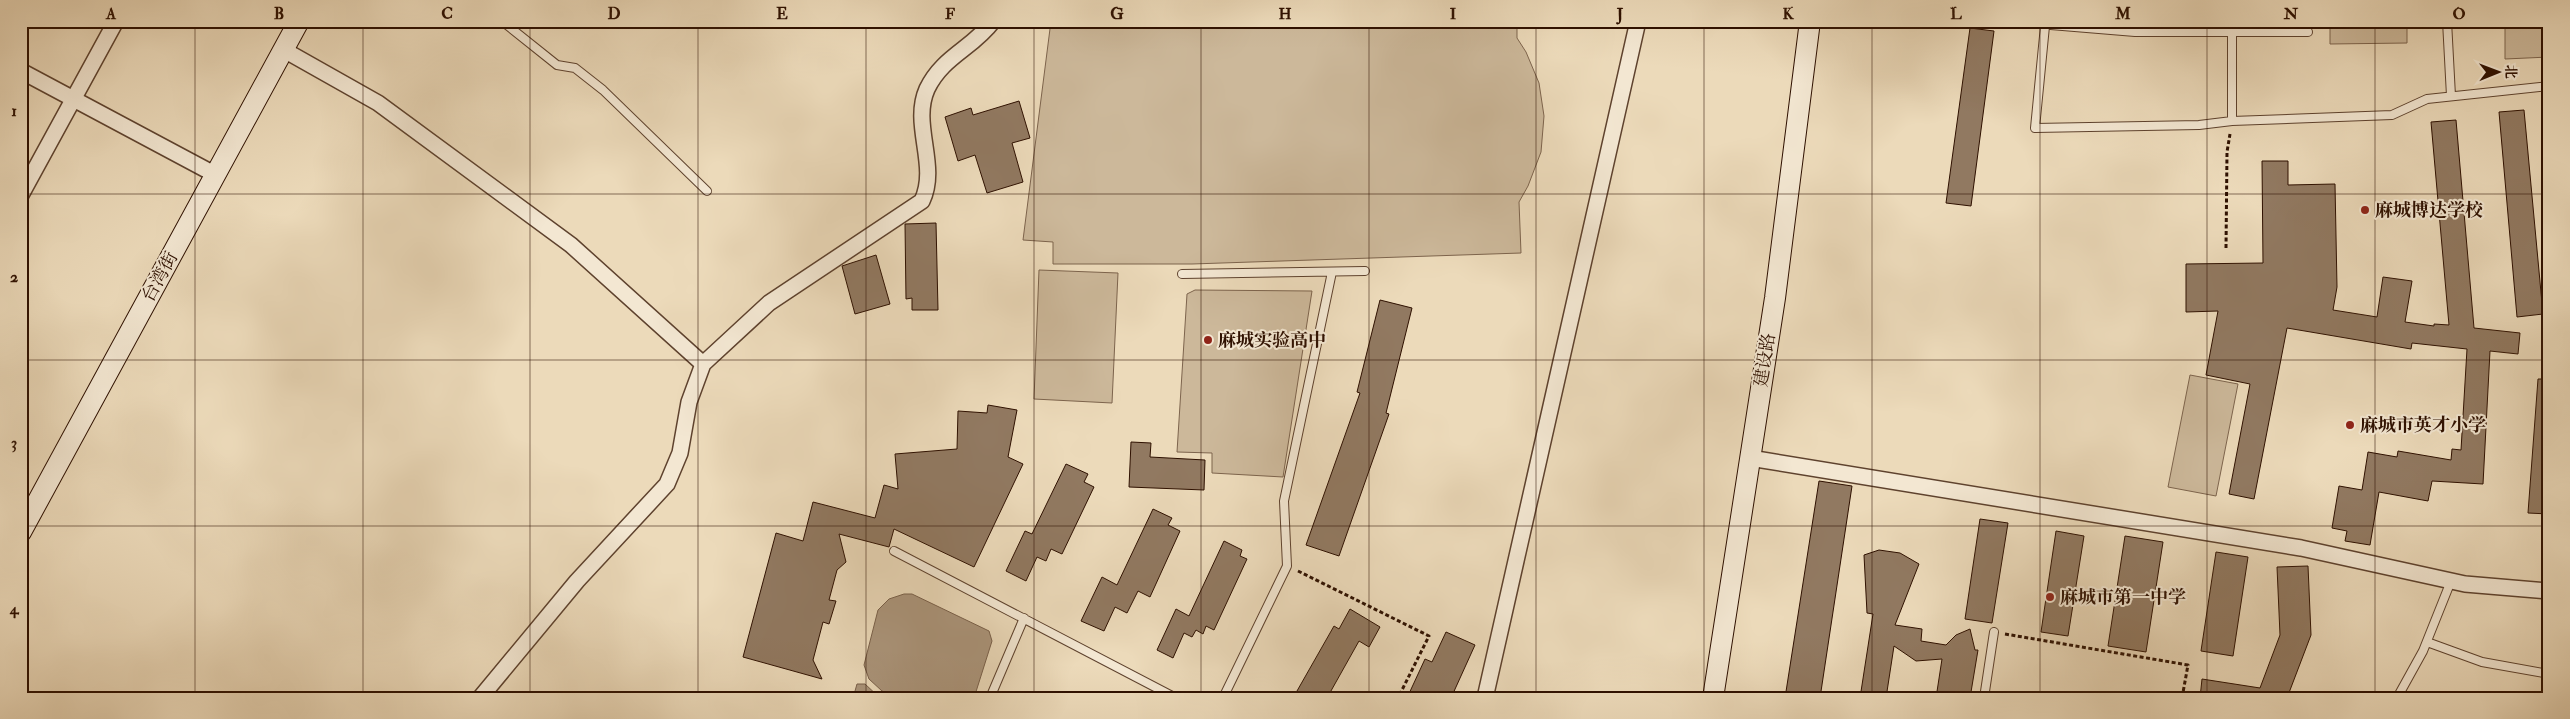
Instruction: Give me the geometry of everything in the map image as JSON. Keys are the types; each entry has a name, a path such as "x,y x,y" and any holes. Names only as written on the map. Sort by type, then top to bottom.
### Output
{"street":[{"path":"21,195 116,21"},
{"name":"台湾街","path":"21,532 299,21"},
{"path":"480,698 577,581 667,484 680,453 689,402 703,364 747,321 769,303 922,201 928,181 922,113 924,96 936,73 947,60 975,41 993,21"},
{"path":"1485,698 1638,21"},
{"name":"建设路","path":"1713,698 1775,298 1810,21"},
{"path":"284,50 378,102 571,245 703,364"},
{"path":"21,72 216,175"},
{"path":"1750,458 2301,548 2451,581 2497,588 2549,591"}],"lane":[{"path":"502,21 557,65 575,68 602,90 707,190"},
{"path":"2000,21 2135,32 2308,32"},
{"path":"2447,21 2451,96"},
{"path":"2044,26 2036,128 2199,125 2232,121 2392,115 2427,99 2549,86"},
{"path":"2232,32 2232,121"},
{"path":"1182,274 1366,271"},
{"path":"1223,698 1287,566 1284,500 1332,272"},
{"path":"894,551 1176,698"},
{"path":"2397,698 2427,642 2451,581"},
{"path":"990,698 1024,618"},
{"path":"1984,698 1994,632"},
{"path":"2427,642 2482,662 2549,674"}],"path":[{"path":"2226,248 2227,152 2232,121"},
{"path":"1287,566 1429,636 1398,698"},
{"path":"1994,632 2188,665 2182,698"}],"shaded area":[{"path":"1051,21 1517,21 1517,38 1526,52 1539,83 1544,116 1541,152 1528,186 1519,202 1521,253 1192,264 1053,264 1053,242 1023,240"},
{"path":"2330,21 2407,21 2407,43 2330,44"},
{"path":"2505,21 2549,21 2549,57 2505,59"},
{"path":"1039,270 1118,273 1112,403 1034,399"},
{"path":"1195,290 1312,291 1283,477 1212,473 1212,453 1177,452 1187,294"},
{"path":"2190,375 2238,384 2216,496 2168,487"},
{"path":"904,594 912,594 989,631 992,641 974,698 901,698 882,691 869,679 864,665 878,610 889,599"},
{"path":"857,684 865,684 880,698 853,698"}],"building":[{"path":"1970,28 1994,31 1971,206 1946,203"},
{"path":"1019,101 1030,138 1012,143 1023,182 987,193 975,155 958,161 945,117 971,108 973,115"},
{"path":"2524,110 2543,314 2517,317 2499,112"},
{"path":"2456,120 2474,328 2520,333 2518,354 2490,351 2483,484 2432,481 2428,501 2379,492 2370,545 2345,541 2347,531 2332,528 2339,486 2362,490 2368,452 2397,457 2398,451 2451,460 2452,449 2461,450 2467,349 2412,343 2411,349 2287,328 2254,499 2229,494 2250,384 2206,375 2218,311 2186,312 2186,264 2263,263 2262,161 2288,161 2288,185 2335,184 2337,287 2333,310 2377,317 2383,277 2412,281 2405,322 2434,326 2434,324 2449,325 2431,122"},
{"path":"936,223 938,310 912,310 912,298 906,299 905,224"},
{"path":"876,255 890,304 855,314 842,266"},
{"path":"1380,300 1412,308 1386,413 1389,414 1339,556 1306,545 1360,393 1357,392"},
{"path":"2538,379 2549,379 2549,514 2528,513"},
{"path":"988,405 1017,410 1008,457 1023,464 974,567 894,529 889,547 839,534 846,562 837,570 829,600 836,601 829,624 823,622 813,660 822,679 743,657 776,533 803,541 813,502 875,518 884,485 898,489 895,454 957,449 958,411 987,413"},
{"path":"1131,442 1151,443 1150,457 1205,460 1204,490 1129,487"},
{"path":"1066,464 1088,474 1084,482 1094,487 1062,554 1051,549 1046,561 1037,557 1026,581 1006,571 1025,531 1032,534"},
{"path":"1819,481 1852,486 1820,698 1785,698"},
{"path":"1153,509 1172,518 1168,525 1180,531 1150,597 1138,591 1127,613 1115,607 1104,631 1081,621 1102,577 1117,585"},
{"path":"1980,519 2008,523 1992,623 1965,619"},
{"path":"2056,531 2084,536 2068,636 2041,632"},
{"path":"2125,536 2163,542 2146,652 2108,646"},
{"path":"1224,541 1242,550 1240,556 1247,559 1214,630 1206,626 1203,634 1196,630 1192,637 1184,633 1173,658 1157,650 1176,609 1189,616"},
{"path":"1879,550 1900,553 1919,564 1895,625 1922,629 1921,641 1946,645 1956,635 1970,629 1975,650 1978,650 1970,698 1936,698 1942,659 1916,661 1894,646 1886,698 1860,698 1873,614 1867,613 1864,555"},
{"path":"2216,552 2248,557 2233,656 2201,651"},
{"path":"2308,566 2311,635 2287,698 2200,698 2202,679 2260,688 2280,635 2277,567"},
{"path":"1350,609 1380,627 1369,647 1359,641 1327,698 1293,698 1334,626 1339,629"},
{"path":"1446,632 1475,645 1451,698 1407,698 1425,659 1432,662"}],"place":[{"name":"麻城博达学校","path":"2365,210"},
{"name":"麻城实验高中","path":"1208,340"},
{"name":"麻城市英才小学","path":"2350,425"},
{"name":"麻城市第一中学","path":"2050,597"}]}
